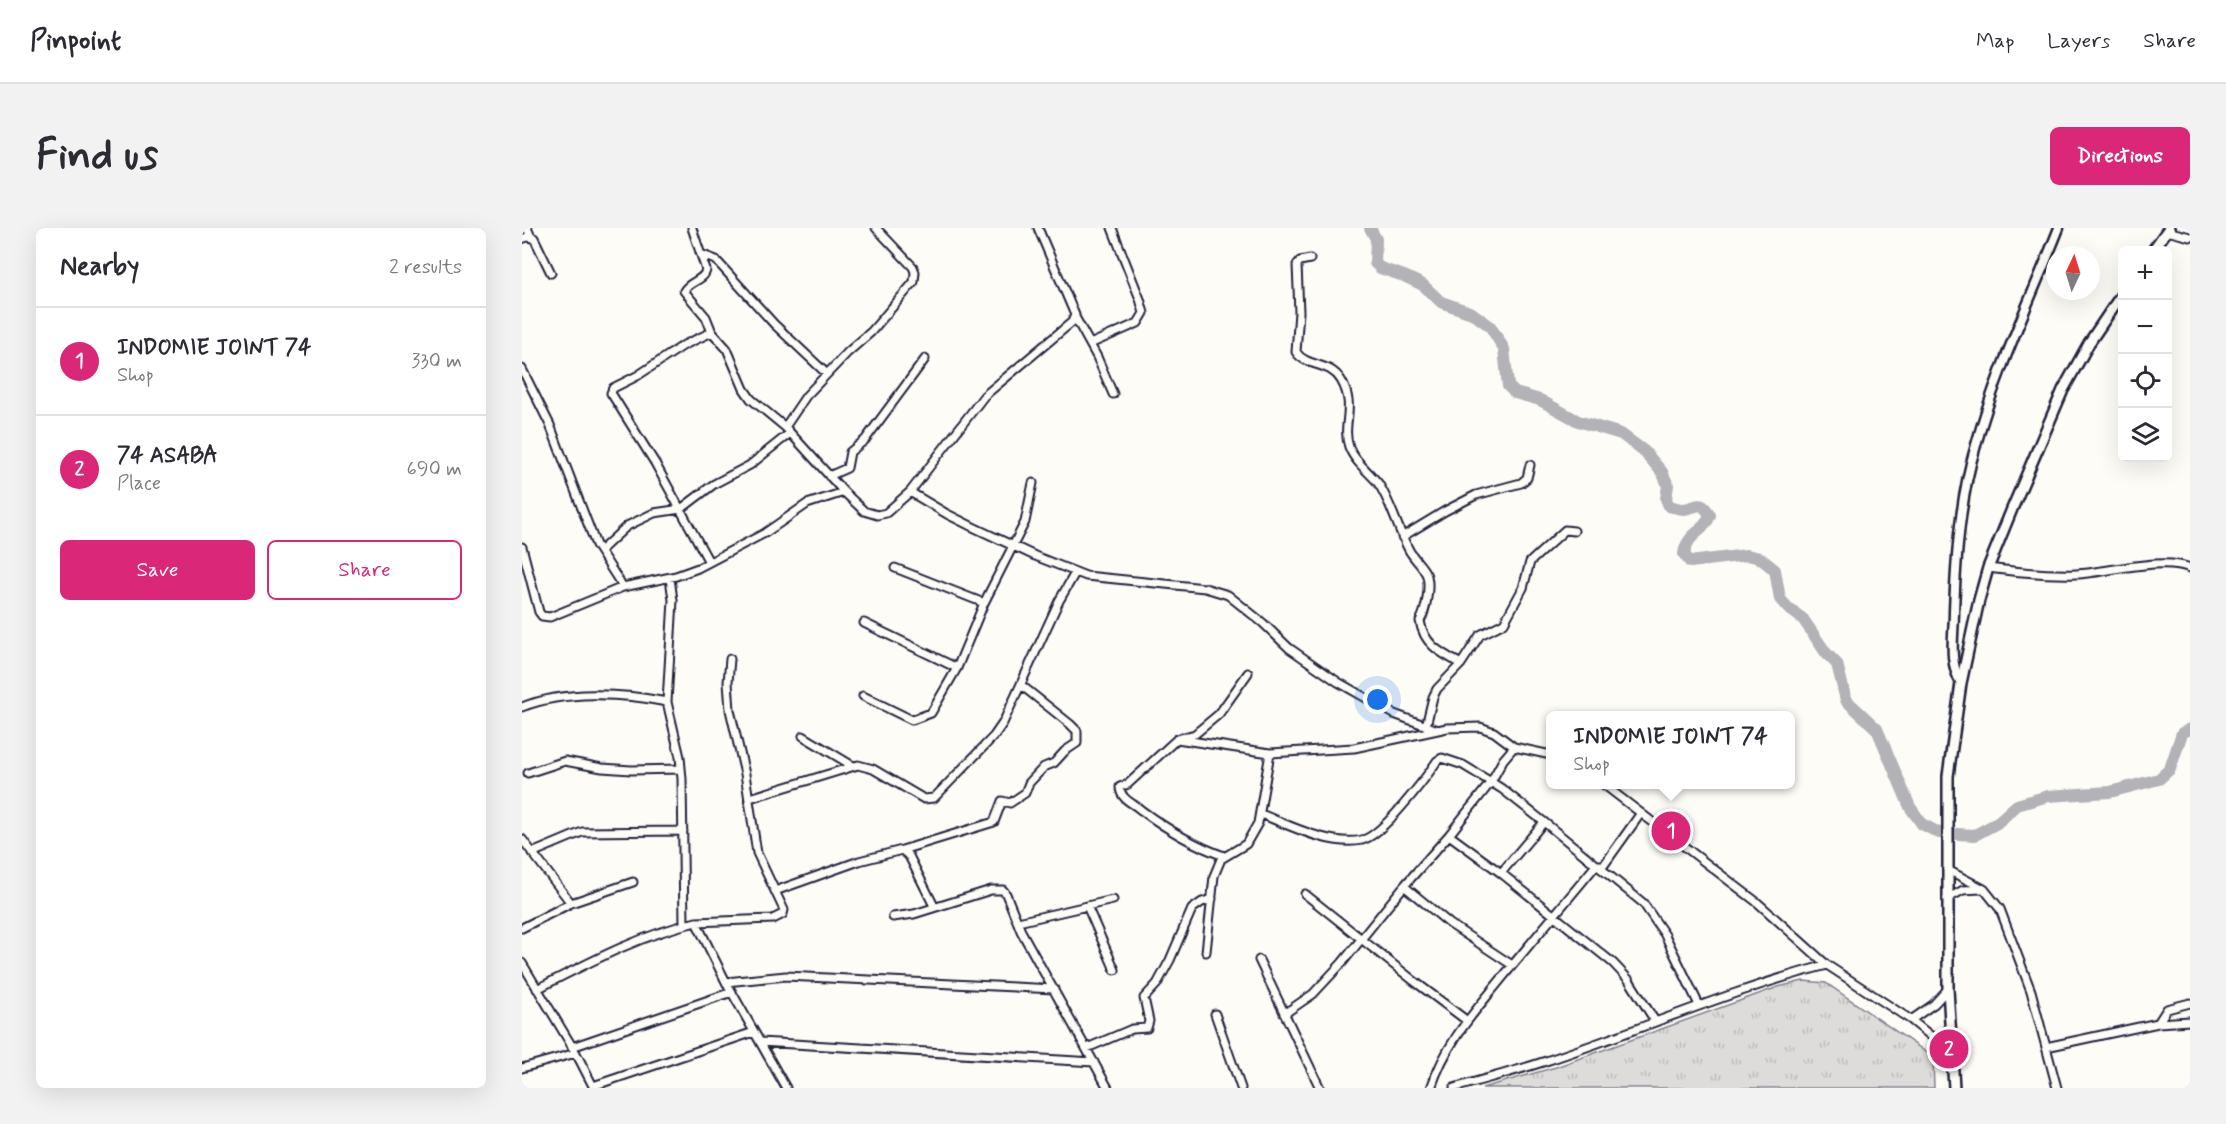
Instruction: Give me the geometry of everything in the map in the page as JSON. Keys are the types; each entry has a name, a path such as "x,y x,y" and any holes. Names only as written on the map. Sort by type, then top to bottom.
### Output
{"main road":[{"path":"2156,246 2168,229"},
{"path":"1954,1088 1948,989 1948,776 1961,682 1988,568 2012,508 2063,390 2089,343 2118,300"}],"street":[{"path":"527,228 551,273"},
{"path":"692,228 703,255 706,274 686,287 684,291 706,317 712,332 727,349 744,389 751,399 787,430 864,511 877,515 886,513 910,492 984,396 1072,322 1075,317"},
{"path":"600,551 627,526 654,513 681,509 714,484 750,465 787,430 806,396 871,332 914,282 916,277 913,267 876,228"},
{"path":"1038,228 1075,317 1113,394"},
{"path":"1090,344 1138,323 1144,313 1112,228"},
{"path":"1961,682 1956,674 1953,660 1954,616 1959,535 1966,484 1993,393 2059,228"},
{"path":"2168,229 2190,237"},
{"path":"522,239 531,237"},
{"path":"703,255 716,260 774,324 827,374"},
{"path":"1310,259 1300,261 1297,265 1299,312 1296,352 1305,361 1328,367 1341,381 1349,402 1347,432 1350,450 1383,492 1393,509 1402,537 1427,576 1425,612 1420,621 1424,636 1438,651 1461,664"},
{"path":"709,562 654,463 612,397 611,390 663,357 712,332"},
{"path":"829,476 848,468 850,452 865,440 925,359"},
{"path":"522,369 538,397 600,551 623,588"},
{"path":"1402,537 1444,511 1476,495 1521,483 1527,478 1530,465"},
{"path":"863,696 912,720 931,713 957,668 984,603 1014,547 1025,522 1033,483"},
{"path":"522,547 539,612 545,618 623,588 670,578 709,562 765,533 807,504 844,492"},
{"path":"910,492 947,514 1014,547 1075,573 1093,578 1220,591 1240,604 1308,663 1394,714 1438,730"},
{"path":"1426,726 1432,697 1461,664 1480,635 1504,623 1523,588 1530,562 1565,530 1574,531"},
{"path":"1988,568 2033,574 2077,574 2123,567 2167,564 2182,564 2190,568"},
{"path":"895,568 984,603"},
{"path":"750,798 854,765 864,765 924,799 930,800 994,736 1003,723 1059,602 1075,573"},
{"path":"670,578 673,600 667,702 681,768 684,925"},
{"path":"864,623 957,668"},
{"path":"537,988 616,950 684,925 696,922 779,918 784,910 757,853 750,798 732,720 728,682 730,659"},
{"path":"1224,856 1201,848 1164,827 1122,796 1120,787 1128,784 1177,739 1195,734 1219,714 1248,673"},
{"path":"775,891 859,861 994,822 1002,801 1010,803 1025,793 1029,783 1044,767 1054,763 1065,751 1077,743 1077,731 1021,686"},
{"path":"522,707 578,695 607,695 667,702"},
{"path":"1177,739 1270,753 1354,748 1438,730 1480,727 1494,732 1514,747 1546,754"},
{"path":"803,736 854,765"},
{"path":"1284,1014 1312,994 1363,938 1491,782 1503,760 1514,747"},
{"path":"1206,952 1214,876 1224,856 1246,844 1258,823 1270,753"},
{"path":"1260,814 1326,838 1364,840 1386,824 1437,761 1442,758 1463,765 1491,782 1544,822 1642,903 1665,935 1699,1005"},
{"path":"528,773 565,761 621,770 681,768"},
{"path":"1610,789 1758,903 1827,965 1911,1020 1953,1054"},
{"path":"1596,865 1604,865 1641,813"},
{"path":"1501,873 1544,822"},
{"path":"532,853 582,832 682,831"},
{"path":"1449,835 1501,873 1613,963 1629,980 1655,1021"},
{"path":"522,839 571,903"},
{"path":"902,850 909,856 934,906"},
{"path":"1431,1088 1451,1042 1467,1020 1596,865"},
{"path":"1948,870 1983,889 2000,909 2031,991 2056,1088"},
{"path":"522,928 571,903 633,882"},
{"path":"1404,886 1449,924 1512,965"},
{"path":"892,917 914,914 934,906 998,889 1006,894 1018,922 1108,1088"},
{"path":"1947,898 1963,890 1983,889"},
{"path":"1305,894 1467,1020"},
{"path":"1087,1048 1132,1029 1147,1028 1149,1022 1144,998 1156,984 1170,960 1192,909 1212,899"},
{"path":"1018,922 1113,900"},
{"path":"1087,906 1114,970"},
{"path":"696,922 726,982 785,1086 776,1088"},
{"path":"1258,960 1320,1088"},
{"path":"522,963 594,1087 754,1032"},
{"path":"1454,1088 1546,1061 1699,1005 1827,965"},
{"path":"726,982 786,976 1054,989"},
{"path":"1911,1020 1934,1004 1948,989"},
{"path":"522,1068 732,992"},
{"path":"2158,1023 2167,1009 2190,1003"},
{"path":"1215,1014 1241,1088"},
{"path":"2046,1047 2158,1023 2190,1021"},
{"path":"760,1042 1094,1062"}],"green space":[{"path":"1803,981 1826,983 1933,1057 1934,1088 1482,1088 1556,1067 1778,987"}],"waterway":[{"path":"1370,228 1376,239 1375,263 1380,268 1423,285 1441,302 1472,313 1490,326 1504,349 1508,386 1515,393 1540,400 1578,421 1621,434 1644,451 1662,472 1668,485 1666,499 1669,506 1684,509 1699,505 1704,507 1710,515 1704,526 1688,542 1684,554 1690,562 1747,555 1760,558 1775,570 1780,599 1803,619 1826,653 1837,664 1846,700 1877,729 1910,807 1922,824 1939,833 1975,835 1997,823 2017,805 2048,796 2110,792 2159,779 2170,769 2182,733 2190,729"}],"place":[{"name":"INDOMIE JOINT 74","path":"1671,831"},
{"name":"74 ASABA","path":"1949,1049"}]}
